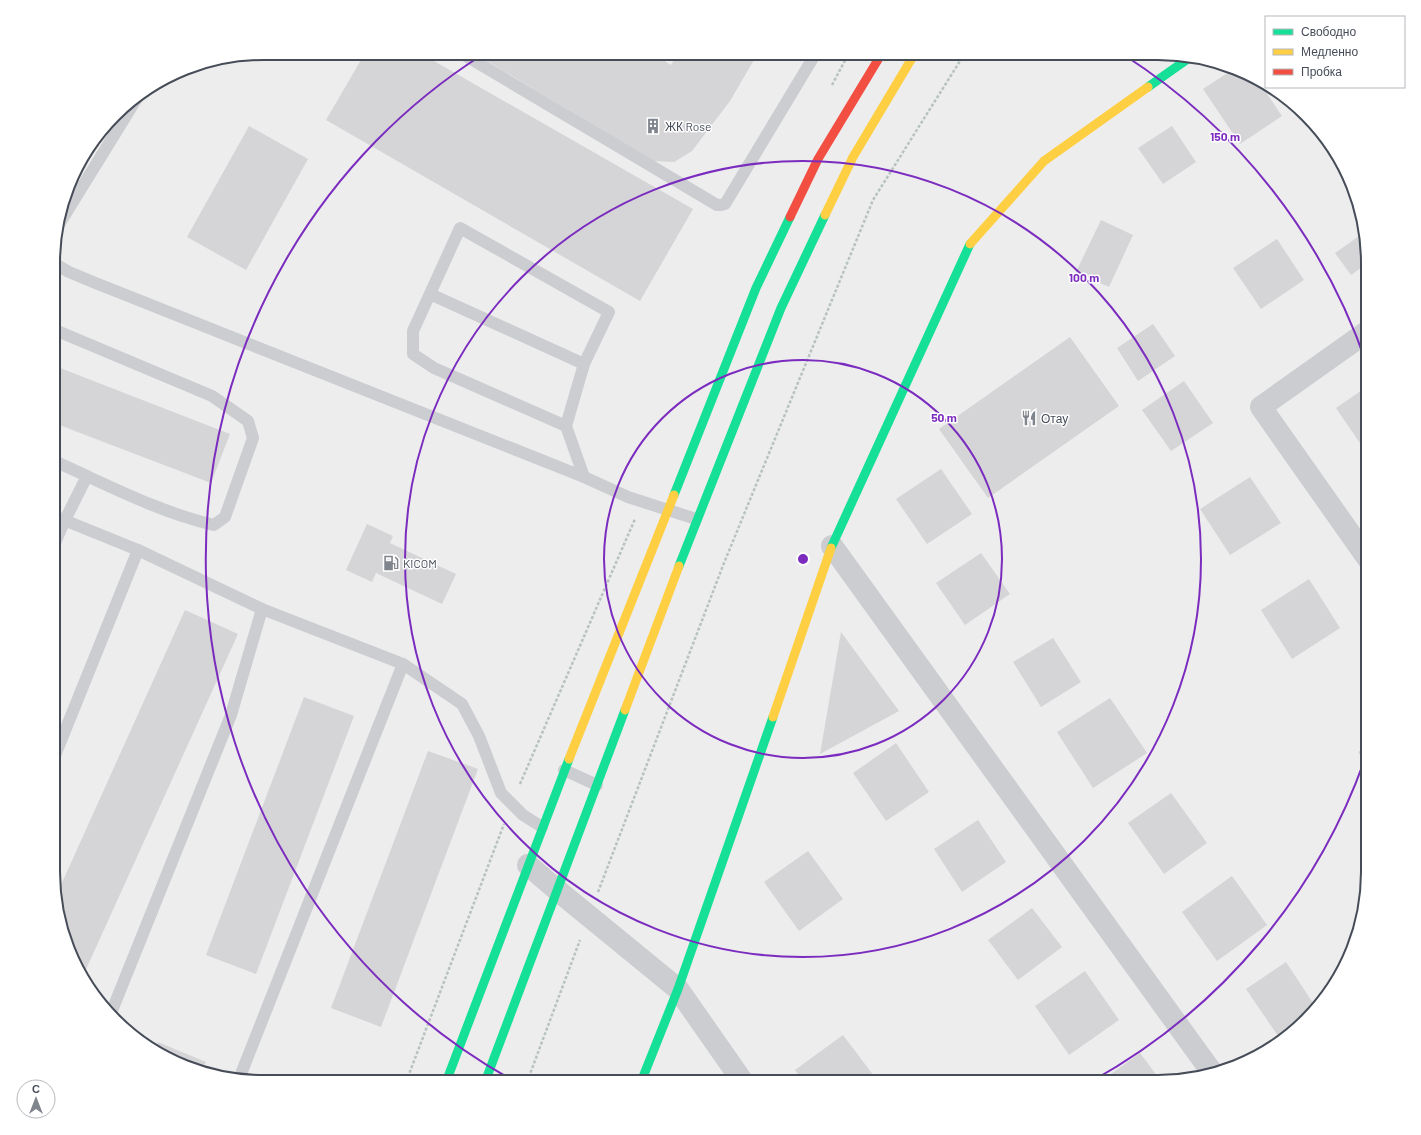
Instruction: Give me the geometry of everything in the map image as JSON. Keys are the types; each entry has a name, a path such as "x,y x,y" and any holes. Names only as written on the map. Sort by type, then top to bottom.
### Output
{"main road":[{"path":"449,1075 564,770 756,288 818,159 878,60"},
{"path":"488,1075 696,519 781,308 853,157 911,60"},
{"path":"644,1075 678,989 832,546 969,246 1044,161 1183,62"}],"street":[{"path":"1361,336 1261,407 1361,549"},
{"path":"832,546 1209,1069"},
{"path":"528,865 678,989 738,1075"}],"lane":[{"path":"473,60 721,205 724,204 812,60"},
{"path":"66,212 130,109"},
{"path":"566,426 434,368 413,354 413,331 460,228 609,312 584,364 566,426 584,477"},
{"path":"60,267 100,285 584,477 628,496 696,519"},
{"path":"430,294 584,364"},
{"path":"60,332 212,396 248,421 253,438 225,517 214,525 155,506 60,464"},
{"path":"60,516 87,476"},
{"path":"60,518 138,550 262,609 403,664 462,704 479,736 501,793 523,815 542,827"},
{"path":"60,743 138,550"},
{"path":"113,1009 231,715 262,609"},
{"path":"241,1074 403,664"},
{"path":"564,770 597,785"}],"path":[{"path":"831,86 845,60"},
{"path":"530,1075 588,916 724,563 872,200 961,60"},
{"path":"409,1075 512,805 643,501"}],"building":[{"path":"361,60 432,60 693,209 640,301 326,120"},
{"name":"ЖК Rose","path":"486,60 663,60 671,65 674,60 754,60 730,101 692,151 674,162 653,161"},
{"path":"1228,73 1236,75 1264,90 1282,116 1240,144 1203,89"},
{"path":"249,126 308,159 246,270 187,237"},
{"path":"1172,126 1196,162 1163,184 1138,148"},
{"path":"1101,220 1133,235 1109,287 1076,272"},
{"path":"1359,236 1361,268 1351,275 1335,253"},
{"path":"1277,239 1304,280 1261,309 1233,268"},
{"path":"1153,324 1175,356 1138,381 1117,348"},
{"name":"Отау","path":"1070,337 1119,406 988,498 939,429"},
{"path":"60,368 230,434 211,483 60,425"},
{"path":"1184,381 1213,423 1171,451 1142,410"},
{"path":"1361,391 1361,445 1336,408"},
{"path":"941,469 972,514 927,544 896,499"},
{"path":"1250,477 1281,523 1230,555 1200,509"},
{"name":"KICOM","path":"367,524 393,536 390,543 456,574 442,604 376,573 372,582 346,570"},
{"path":"981,553 1010,594 965,625 936,583"},
{"path":"1309,579 1340,628 1292,659 1261,610"},
{"path":"185,610 238,634 85,971 75,950 67,925 60,887"},
{"path":"841,632 899,711 820,754"},
{"path":"1053,638 1081,682 1041,707 1013,662"},
{"path":"304,697 354,716 256,974 206,955"},
{"path":"1110,698 1147,753 1093,788 1057,732"},
{"path":"896,743 929,792 886,821 853,773"},
{"path":"428,751 478,769 381,1027 331,1008"},
{"path":"1171,793 1207,843 1164,874 1128,823"},
{"path":"978,820 1006,862 962,892 934,849"},
{"path":"808,851 843,899 799,931 764,882"},
{"path":"1232,876 1267,925 1217,961 1182,912"},
{"path":"1032,908 1062,947 1018,980 988,940"},
{"path":"1286,962 1313,1003 1302,1016 1278,1036 1246,989"},
{"path":"1085,971 1119,1020 1069,1055 1035,1006"},
{"path":"843,1035 873,1075 799,1075 795,1070"},
{"path":"158,1042 206,1062 204,1066 185,1060 157,1045"},
{"path":"1140,1053 1156,1075 1110,1075"}],"traffic: fast":[{"path":"1148,87 1183,62"},
{"path":"679,566 781,308 825,215"},
{"path":"674,495 756,288 790,217"},
{"path":"831,548 970,244"},
{"path":"488,1075 625,710"},
{"path":"644,1075 678,989 773,717"},
{"path":"449,1075 569,759"}],"traffic: slow":[{"path":"825,215 853,157 911,60"},
{"path":"970,244 1044,161 1148,87"},
{"path":"569,759 674,495"},
{"path":"773,717 831,548"},
{"path":"625,710 679,566"}],"traffic: jam":[{"path":"790,217 818,159 878,60"}],"place":[{"name":"ЖК Rose","path":"653,126"},
{"name":"Отау","path":"1029,418"},
{"name":"KICOM","path":"391,563"}]}
